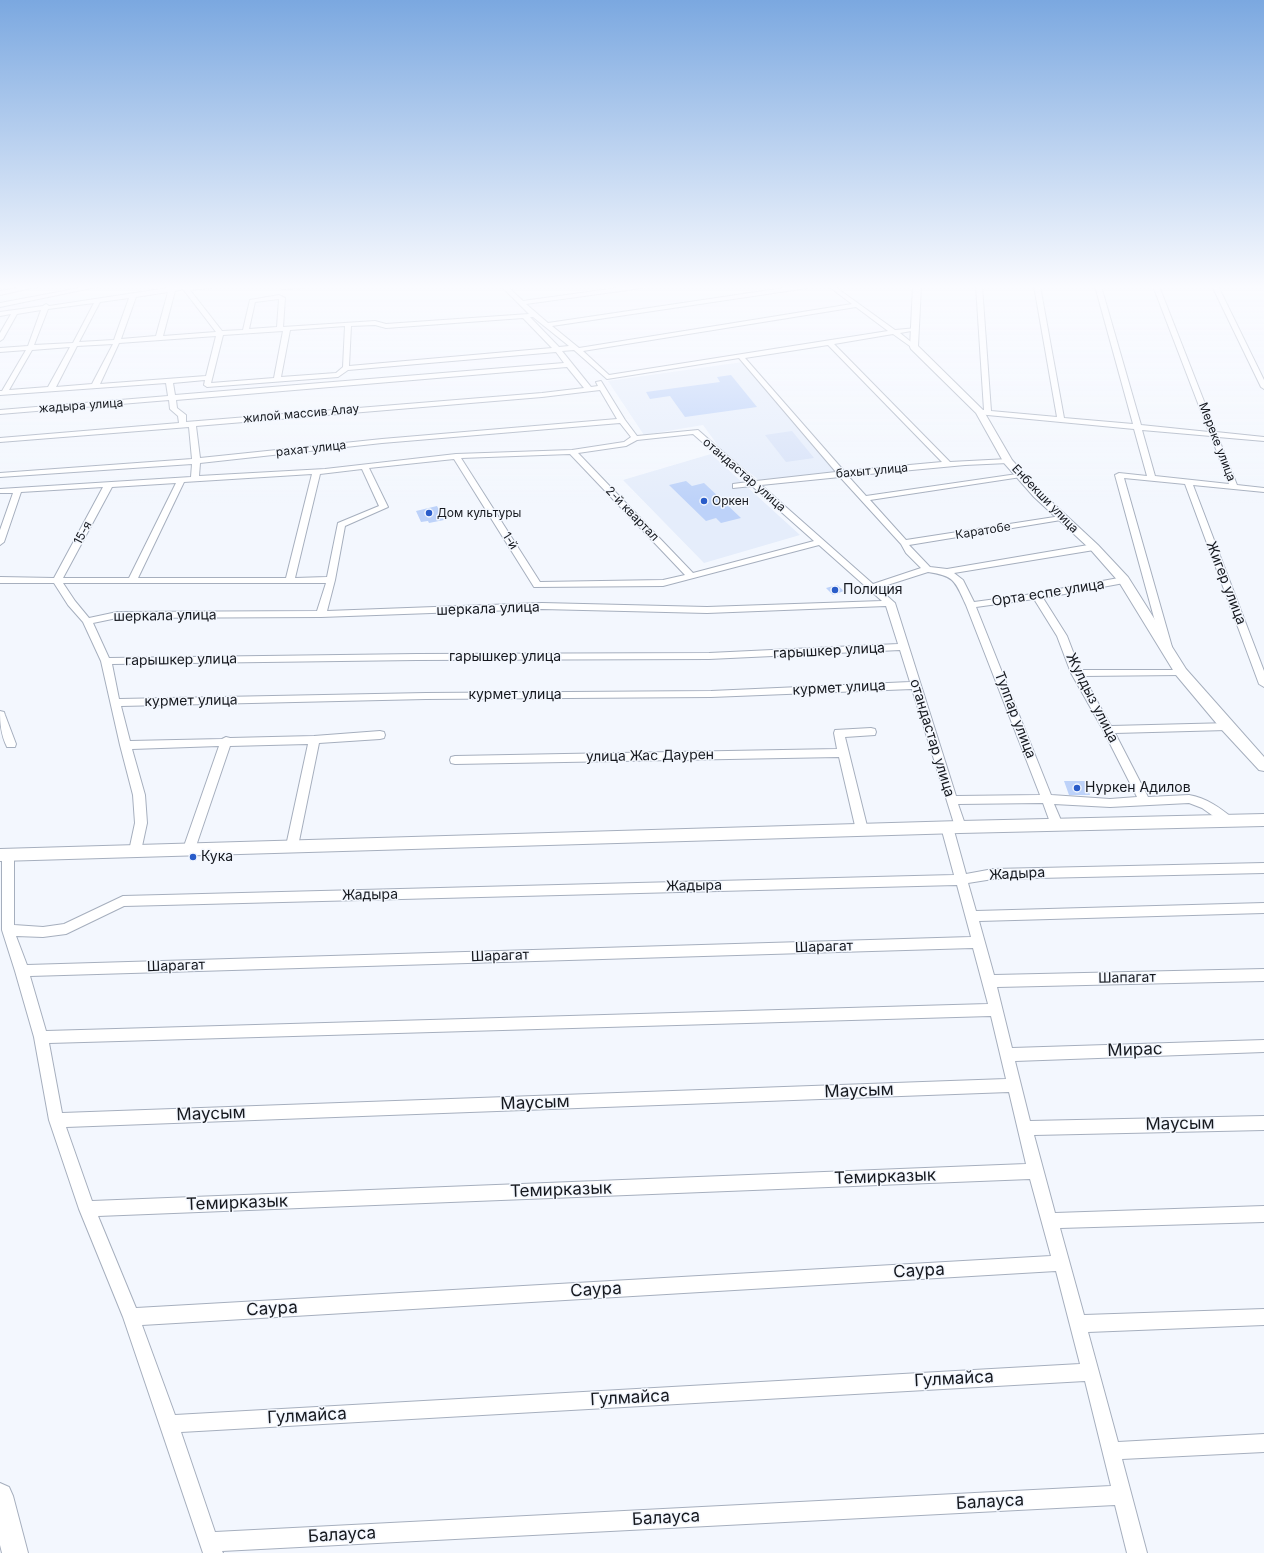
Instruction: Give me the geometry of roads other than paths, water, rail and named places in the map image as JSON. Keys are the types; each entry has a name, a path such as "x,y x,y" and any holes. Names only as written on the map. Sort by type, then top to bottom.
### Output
{"street":[{"path":"2,393 23,358"},
{"path":"51,389 68,358"},
{"path":"95,386 108,358"},
{"path":"214,358 208,385 338,375 346,368 458,358"},
{"path":"277,379 279,358"},
{"path":"346,358 346,368"},
{"path":"564,358 589,389"},
{"path":"585,358 604,378"},
{"path":"635,438 622,421 599,381 604,378 624,374 724,358"},
{"path":"742,358 904,543 909,551 927,569"},
{"path":"845,358 948,464"},
{"name":"Енбекши улица","path":"926,358 984,412 1008,461 1021,476 1061,518 1094,547 1124,580 1170,657 1181,672 1227,726 1264,766"},
{"path":"982,358 984,412 1264,439"},
{"path":"1050,358 1061,420"},
{"path":"1119,358 1152,478 1263,491"},
{"name":"Мереке улица","path":"1184,358 1234,487"},
{"path":"1250,358 1264,387"},
{"name":"жадыра улица","path":"0,412 569,365"},
{"path":"2,393 209,378"},
{"path":"169,381 174,409 182,415 183,424"},
{"name":"жилой массив Алау","path":"0,440 542,395 602,388"},
{"name":"рахат улица","path":"0,475 196,461 382,441 622,421"},
{"path":"192,423 196,461 195,479"},
{"name":"отандастар улица","path":"0,491 317,471 456,456 572,452 626,444 635,438 695,432 890,603 952,800 961,880 989,981 1034,1170 1050,1221 1091,1372 1137,1553"},
{"name":"2-й квартал","path":"572,452 691,576"},
{"name":"1-й","path":"456,456 537,585 663,583 691,576"},
{"name":"бахыт улица","path":"736,486 948,464 983,461 1008,461"},
{"path":"321,614 331,580 341,524 384,507 364,466"},
{"path":"290,580 317,471"},
{"name":"Енбекши улица","path":"1152,478 1119,475 1170,657"},
{"path":"864,499 1021,476"},
{"path":"132,581 181,480"},
{"name":"Жигер улица","path":"1188,482 1264,684"},
{"name":"15-я","path":"57,581 109,484"},
{"path":"0,542 2,528 18,490"},
{"name":"Каратобе","path":"904,543 1061,518"},
{"path":"691,576 820,542"},
{"path":"872,587 927,569 947,572 1094,547"},
{"name":"Тулпар улица","path":"947,572 960,582 971,605 1057,825"},
{"path":"0,580 331,580"},
{"name":"Орта еспе улица","path":"971,605 1037,596 1124,580"},
{"path":"57,581 71,602 87,621 106,661 125,745 139,795 141,823 134,851"},
{"name":"Жулдыз улица","path":"1037,596 1062,636 1076,673 1108,730 1145,802"},
{"name":"шеркала улица","path":"87,621 117,616 407,612 542,606 707,610 890,603"},
{"name":"гарышкер улица","path":"106,661 417,657 709,656 904,648"},
{"path":"1076,673 1181,672"},
{"name":"курмет улица","path":"115,703 418,696 711,694 916,685"},
{"path":"0,715 11,744"},
{"path":"1108,730 1227,726"},
{"path":"862,830 839,733 871,732"},
{"path":"125,745 226,741 314,740 380,735"},
{"path":"292,846 314,740"},
{"path":"189,849 226,741"},
{"name":"улица Жас Даурен","path":"455,760 844,753"},
{"path":"952,800 1047,799 1110,803 1189,799 1196,800 1230,822"},
{"path":"211,1547 131,1317 87,1209 56,1120 41,1037 22,971 8,930 4,855 954,827 1230,822 1264,820"},
{"name":"Жадыра","path":"8,930 43,932 66,929 123,901 961,880 993,874 1264,868"},
{"path":"971,916 1264,908"},
{"name":"Шарагат","path":"22,971 978,942"},
{"name":"Шапагат","path":"989,981 1264,975"},
{"path":"41,1037 996,1010"},
{"name":"Мирас","path":"1007,1054 1264,1046"},
{"name":"Маусым","path":"56,1120 1014,1085"},
{"name":"Маусым","path":"1025,1128 1264,1123"},
{"name":"Темирказык","path":"87,1209 1034,1170"},
{"path":"1050,1221 1264,1214"},
{"name":"Саура","path":"131,1317 1061,1263"},
{"path":"1077,1324 1264,1317"},
{"name":"Гулмайса","path":"169,1424 1091,1372"},
{"path":"1111,1451 1264,1443"},
{"name":"Балауса","path":"211,1547 1123,1495"},
{"path":"0,1496 15,1553"}],"place":[{"name":"Оркен","path":"704,501"},
{"name":"Дом культуры","path":"429,513"},
{"name":"Полиция","path":"835,590"},
{"name":"Нуркен Адилов","path":"1077,788"},
{"name":"Кука","path":"193,857"}]}
